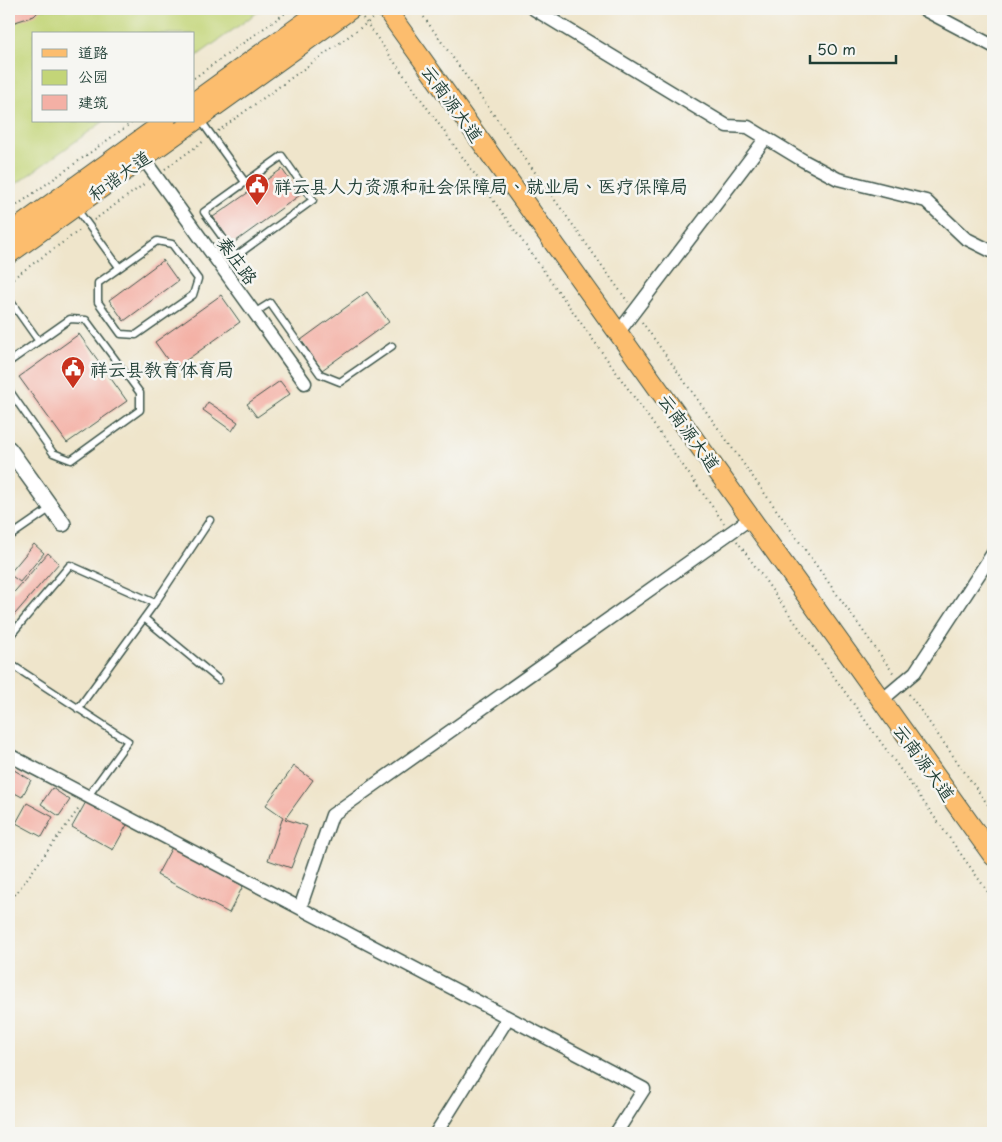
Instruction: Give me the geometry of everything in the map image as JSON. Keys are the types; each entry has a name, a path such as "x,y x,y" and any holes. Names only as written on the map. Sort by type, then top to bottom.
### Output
{"main road":[{"name":"和谐大道","path":"196,110 323,9"},
{"name":"云南源大道","path":"386,9 993,856"},
{"name":"和谐大道","path":"196,110 356,12"},
{"name":"和谐大道","path":"9,234 165,122"},
{"name":"和谐大道","path":"9,254 143,158 183,122"}],"street":[{"path":"534,9 727,126 748,126 804,161 838,179 926,201 965,238 993,252"},
{"path":"923,9 993,46"},
{"path":"618,333 766,138"},
{"name":"秦庄路","path":"143,158 305,383"},
{"path":"9,449 63,524"},
{"path":"300,908 332,815 751,518"},
{"path":"882,700 915,672 993,552"},
{"path":"9,754 644,1090 616,1133"},
{"path":"436,1133 508,1018"}],"lane":[{"path":"196,110 211,135 245,182"},
{"path":"282,156 313,200 236,256 204,212 245,182 282,156"},
{"path":"75,207 119,268"},
{"path":"157,242 172,244 198,279 193,295 136,336 121,334 98,302 98,282 119,268 157,242"},
{"path":"9,299 38,340"},
{"path":"254,313 270,303 320,374 340,382 392,346"},
{"path":"9,362 70,319 86,320 140,393 140,410 71,460 53,453 9,390"},
{"path":"9,537 50,508"},
{"path":"78,709 144,618 210,520"},
{"path":"9,637 70,565 154,603"},
{"path":"144,618 219,680"},
{"path":"9,663 128,741 88,796"}],"path":[{"path":"195,77 291,9"},
{"path":"9,281 386,9"},
{"path":"418,9 993,812"},
{"path":"356,12 367,23 993,899"},
{"path":"9,211 133,122"},
{"path":"9,904 88,796"}],"green space":[{"path":"9,9 262,9 195,57 195,32 32,32 32,122 103,122 9,189"}],"building":[{"path":"9,9 41,9 34,16 9,24"},
{"name":"祥云县人力资源和社会保障局、就业局、医疗保障局","path":"282,169 300,195 232,244 213,217"},
{"path":"163,260 178,281 124,321 109,300"},
{"path":"367,292 389,322 322,370 301,340"},
{"path":"221,295 240,322 174,369 155,342"},
{"name":"祥云县教育体育局","path":"79,334 127,401 67,443 19,377"},
{"path":"280,381 290,394 257,417 247,404"},
{"path":"208,402 238,422 232,431 203,410"},
{"path":"34,544 44,553 20,582 9,574"},
{"path":"48,553 59,563 9,621 9,598"},
{"path":"294,766 313,780 285,819 307,826 291,868 268,860 283,817 266,805"},
{"path":"9,767 31,780 22,797 9,790"},
{"path":"52,788 70,800 59,816 41,804"},
{"path":"87,800 128,823 113,850 72,827"},
{"path":"27,803 53,817 42,837 16,823"},
{"path":"172,847 243,886 229,913 157,875"}],"place":[{"name":"祥云县人力资源和社会保障局、就业局、医疗保障局","path":"257,206"},
{"name":"祥云县教育体育局","path":"73,389"}]}
